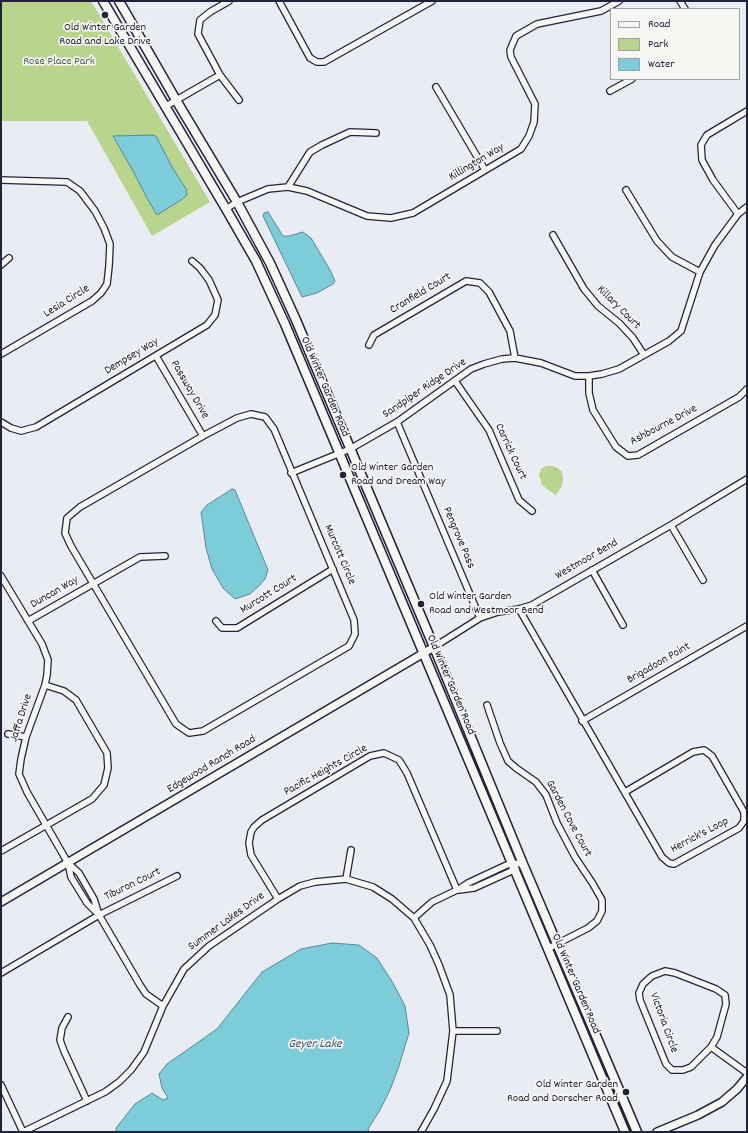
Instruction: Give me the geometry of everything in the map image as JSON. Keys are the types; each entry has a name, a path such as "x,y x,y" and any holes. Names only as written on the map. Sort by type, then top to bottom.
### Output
{"main road":[{"name":"Old Winter Garden Road","path":"103,1 256,261 285,324 625,1132"},
{"name":"Old Winter Garden Road","path":"119,1 237,202 270,264 296,320 636,1132"}],"street":[{"path":"229,1 210,12 200,20 198,34 220,75 239,100"},
{"path":"278,1 310,58 317,62 324,62 432,1"},
{"name":"Killington Way","path":"226,209 237,202 268,190 288,187 307,191 367,216 391,218 413,213 521,149 529,136 534,122 535,104 511,57 510,50 516,36 537,24 601,11 619,1"},
{"path":"166,106 220,75"},
{"path":"610,91 630,80"},
{"path":"436,87 485,170"},
{"path":"738,214 713,180 702,160 700,145 706,135 747,111"},
{"path":"288,187 310,152 350,132 376,133"},
{"name":"Lesia Circle","path":"1,180 67,182 80,191 95,211 110,244 107,284 101,293 92,301 1,354"},
{"path":"626,190 657,241 672,257 700,272"},
{"name":"Sandpiper Ridge Drive","path":"291,472 350,449 397,422 471,369 502,358 515,358 541,362 575,376 589,376 619,369 644,355 681,331 700,272 715,245 738,214 747,207"},
{"name":"Killary Court","path":"553,235 584,290 598,306 619,323 633,338 644,355"},
{"path":"1,265 8,258"},
{"name":"Dempsey Way","path":"1,422 11,428 21,430 36,427 207,325 215,315 218,300 209,280 200,268 192,262"},
{"name":"Cranfield Court","path":"370,345 374,335 466,281 480,283 489,292 510,331 515,358"},
{"name":"Passway Drive","path":"156,356 203,436"},
{"name":"Ashbourne Drive","path":"589,376 589,393 593,410 616,447 628,456 638,455 739,397 747,389"},
{"name":"Carrick Court","path":"455,381 489,430 520,500 532,511"},
{"name":"Murcott Circle","path":"251,414 265,417 274,429 354,620 354,634 349,646 203,731 189,733 176,724 93,584 65,533 67,518 80,507 203,436 237,418 251,414"},
{"name":"Pengrove Pass","path":"397,422 480,618"},
{"name":"Westmoor Bend","path":"434,647 480,618 498,612 519,609 532,605 671,525 747,479"},
{"path":"671,525 703,580"},
{"name":"Duncan Way","path":"28,621 140,557 165,556"},
{"name":"Murcott Court","path":"216,621 222,628 237,628 333,569"},
{"path":"592,570 623,625"},
{"name":"Jaffa Drive","path":"1,576 42,644 48,660 45,685 26,737 19,774 27,792 68,863 71,877 87,903 98,915 146,994 163,1006"},
{"name":"Herrick's Loop","path":"519,609 582,721 662,857 669,863 674,864 739,828 744,821 744,812 741,805 712,756 704,750 693,752 625,792"},
{"name":"Brigadoon Point","path":"582,721 747,626"},
{"name":"Edgewood Ranch Road","path":"1,902 434,647"},
{"path":"1,851 92,799 104,785 108,768 107,753 76,700 64,691 45,685"},
{"name":"Garden Cove Court","path":"487,705 500,744 508,762 536,782 546,795 557,823 575,857 602,900 602,911 597,921 588,928 547,949"},
{"path":"8,734 26,737"},
{"name":"Pacific Heights Circle","path":"278,899 251,855 249,843 251,832 254,827 262,820 370,756 384,753 399,760 408,773 457,890"},
{"path":"346,879 351,850"},
{"path":"414,918 432,902 457,890 474,888 513,867 523,864"},
{"name":"Tiburon Court","path":"1,973 98,915 177,876"},
{"name":"Summer Lakes Drive","path":"23,1132 105,1092 120,1082 144,1052 163,1006 184,969 209,946 278,899 300,886 315,882 346,879 373,887 392,898 414,918 430,945 450,995 453,1031 446,1080 434,1109 421,1132"},
{"name":"Victoria Circle","path":"665,971 675,973 716,989 725,996 726,1004 722,1022 717,1037 711,1047 691,1067 683,1070 672,1070 666,1064 640,1000 639,993 643,984 652,976 665,971"},
{"path":"68,1017 62,1028 60,1040 87,1101"},
{"path":"453,1031 497,1031"},
{"path":"711,1047 747,1073"},
{"path":"657,1132 711,1108 730,1096 747,1076"},
{"path":"1,1085 23,1132"}],"green space":[{"name":"Rose Place Park","path":"1,1 91,1 210,202 152,236 87,121 1,121"},
{"path":"546,466 558,468 562,472 562,486 556,495 542,485 539,475 541,469"}],"water":[{"path":"113,136 156,136 171,165 186,189 187,195 157,215"},
{"path":"268,212 283,236 303,232 311,238 330,270 335,281 333,284 317,293 302,297 263,216 264,213"},
{"path":"232,489 235,490 268,570 265,579 250,594 235,599 223,588 212,569 206,548 201,512 207,505"},
{"name":"Geyer Lake","path":"332,943 359,945 377,958 393,983 405,1006 409,1033 390,1090 368,1129 369,1132 116,1132 116,1128 135,1104 152,1093 163,1100 168,1098 162,1088 159,1074 167,1064 217,1029 262,972 301,949"}],"place":[{"name":"Old Winter Garden Road and Lake Drive","path":"105,15"},
{"name":"Old Winter Garden Road and Dream Way","path":"343,475"},
{"name":"Old Winter Garden Road and Westmoor Bend","path":"421,604"},
{"name":"Old Winter Garden Road and Dorscher Road","path":"626,1092"}]}
